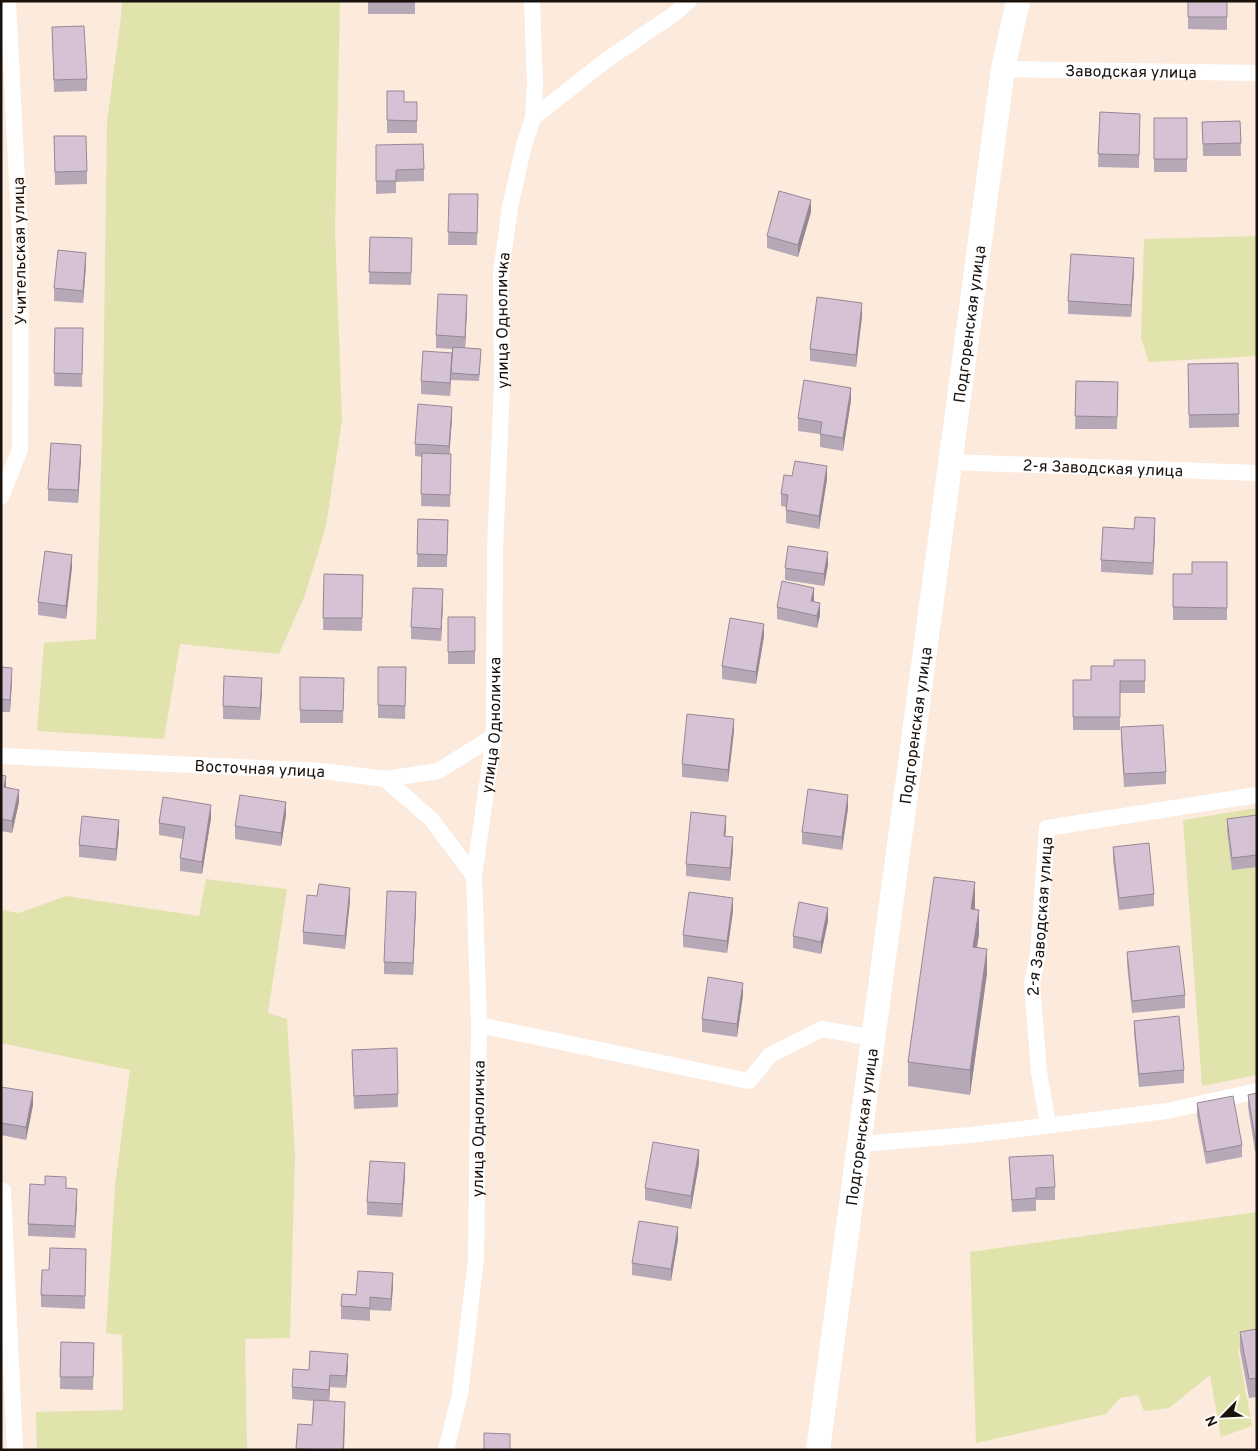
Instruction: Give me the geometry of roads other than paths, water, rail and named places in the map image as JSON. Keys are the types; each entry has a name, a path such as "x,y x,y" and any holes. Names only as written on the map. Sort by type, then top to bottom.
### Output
{"street":[{"name":"Учительская улица","path":"1,497 20,450 21,261 8,1"},
{"name":"улица Одноличка","path":"446,1450 460,1394 476,1259 479,1026 474,876 494,736 495,548 502,386 502,273 510,207 524,145 533,118 535,84 532,1"},
{"path":"533,118 605,61 674,14 689,1"},
{"name":"Подгоренская улица","path":"818,1450 1003,69 1018,1"},
{"name":"Заводская улица","path":"1003,69 1257,73"},
{"name":"2-я Заводская улица","path":"951,462 1257,473"},
{"name":"Восточная улица","path":"1,756 323,771 385,779 438,771 494,736"},
{"path":"385,779 431,820 474,876"},
{"name":"2-я Заводская улица","path":"1048,1126 1039,1072 1032,983 1038,954 1047,828 1257,796"},
{"path":"479,1026 749,1081 770,1055 822,1029 874,1038"},
{"path":"860,1144 971,1135 1168,1111 1257,1091"},
{"path":"1,1190 3,1191 6,1358 15,1450"}]}
